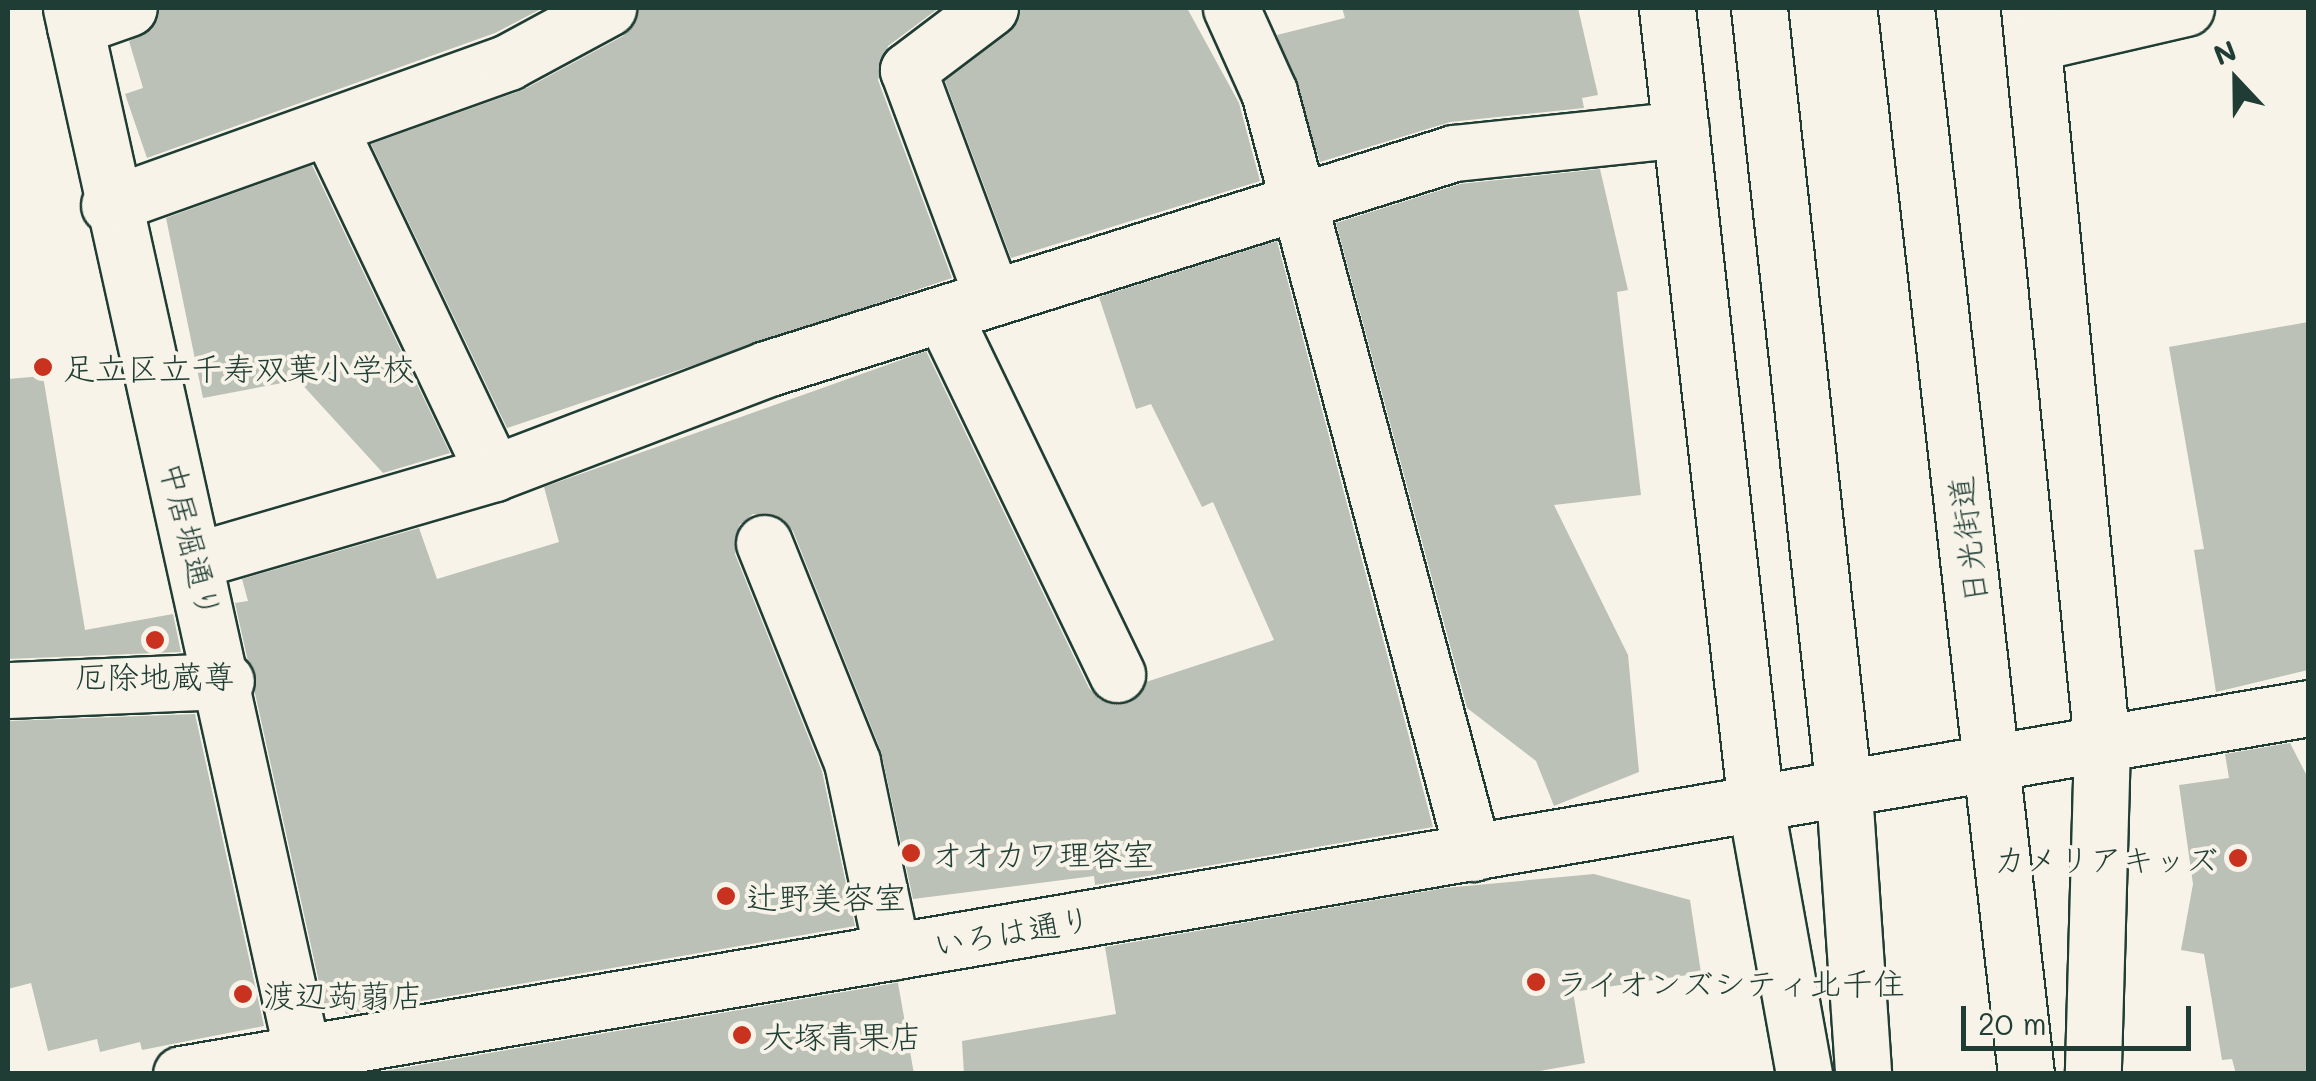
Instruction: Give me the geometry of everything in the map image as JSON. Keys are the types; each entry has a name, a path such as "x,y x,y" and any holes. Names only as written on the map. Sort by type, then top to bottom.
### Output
{"main road":[{"path":"73,18 129,8"},
{"path":"108,206 331,132 528,54 608,8"},
{"path":"990,8 908,70 994,298"},
{"path":"1231,8 1252,38 1299,202 1473,853"},
{"path":"1667,8 1756,807 1804,1074"},
{"path":"1759,8 1844,792 1863,1074"},
{"name":"日光街道","path":"1906,8 2026,1074"},
{"path":"2093,1074 2102,744 2031,25 2186,8"},
{"name":"中居堀通り","path":"73,18 108,206 226,680 305,1062"},
{"path":"197,560 494,473 766,369 1454,153 1680,129"},
{"path":"331,132 494,473"},
{"path":"943,314 1117,674"},
{"path":"764,543 852,762 892,952"},
{"path":"8,690 226,680"},
{"name":"いろは通り","path":"181,1074 305,1062 892,952 1844,792 2308,708"}],"building":[{"path":"159,8 543,8 495,33 147,158 125,94 143,88 129,41 152,29"},
{"path":"639,8 939,8 888,46 878,80 952,278 507,428 371,144 523,90 623,36"},
{"path":"1021,8 1187,8 1239,103 1260,181 1011,258 945,81 1010,32"},
{"path":"1342,8 1578,8 1598,95 1582,98 1584,108 1450,122 1320,162 1277,35 1345,18"},
{"path":"312,165 450,453 383,473 298,380 203,398 166,218"},
{"path":"1600,169 1628,290 1617,292 1641,495 1554,505 1628,655 1639,772 1554,806 1536,761 1467,708 1336,223 1460,184"},
{"path":"1277,241 1433,827 1095,885 1094,876 913,899 881,751 793,531 782,518 753,514 739,525 735,554 822,771 855,926 346,1014 343,1004 325,1009 235,603 248,601 242,579 419,528 437,579 559,542 544,487 926,351 1089,688 1100,700 1130,702 1146,682 1274,640 1213,502 1202,507 1151,404 1136,409 1099,297"},
{"path":"2308,322 2308,670 2216,692 2194,550 2204,549 2169,347"},
{"path":"43,376 85,630 173,614 181,652 8,659 8,379"},
{"path":"195,714 264,1026 142,1050 140,1042 100,1052 97,1039 48,1051 31,983 8,989 8,721"},
{"path":"2290,743 2308,778 2308,1074 2236,1074 2232,1059 2222,1060 2204,954 2181,950 2193,884 2179,785 2229,778 2225,754"},
{"path":"1594,874 1690,900 1701,973 1573,992 1585,1063 1523,1074 964,1074 962,1041 1116,1014 1105,947 1445,888"},
{"path":"896,983 914,1074 373,1073"}],"place":[{"name":"足立区立千寿双葉小学校","path":"43,367"},
{"name":"厄除地蔵尊","path":"155,640"},
{"name":"オオカワ理容室","path":"911,853"},
{"name":"カメリアキッズ","path":"2238,858"},
{"name":"辻野美容室","path":"726,896"},
{"name":"ライオンズシティ北千住","path":"1536,982"},
{"name":"渡辺蒟蒻店","path":"243,994"},
{"name":"大塚青果店","path":"742,1035"}]}
